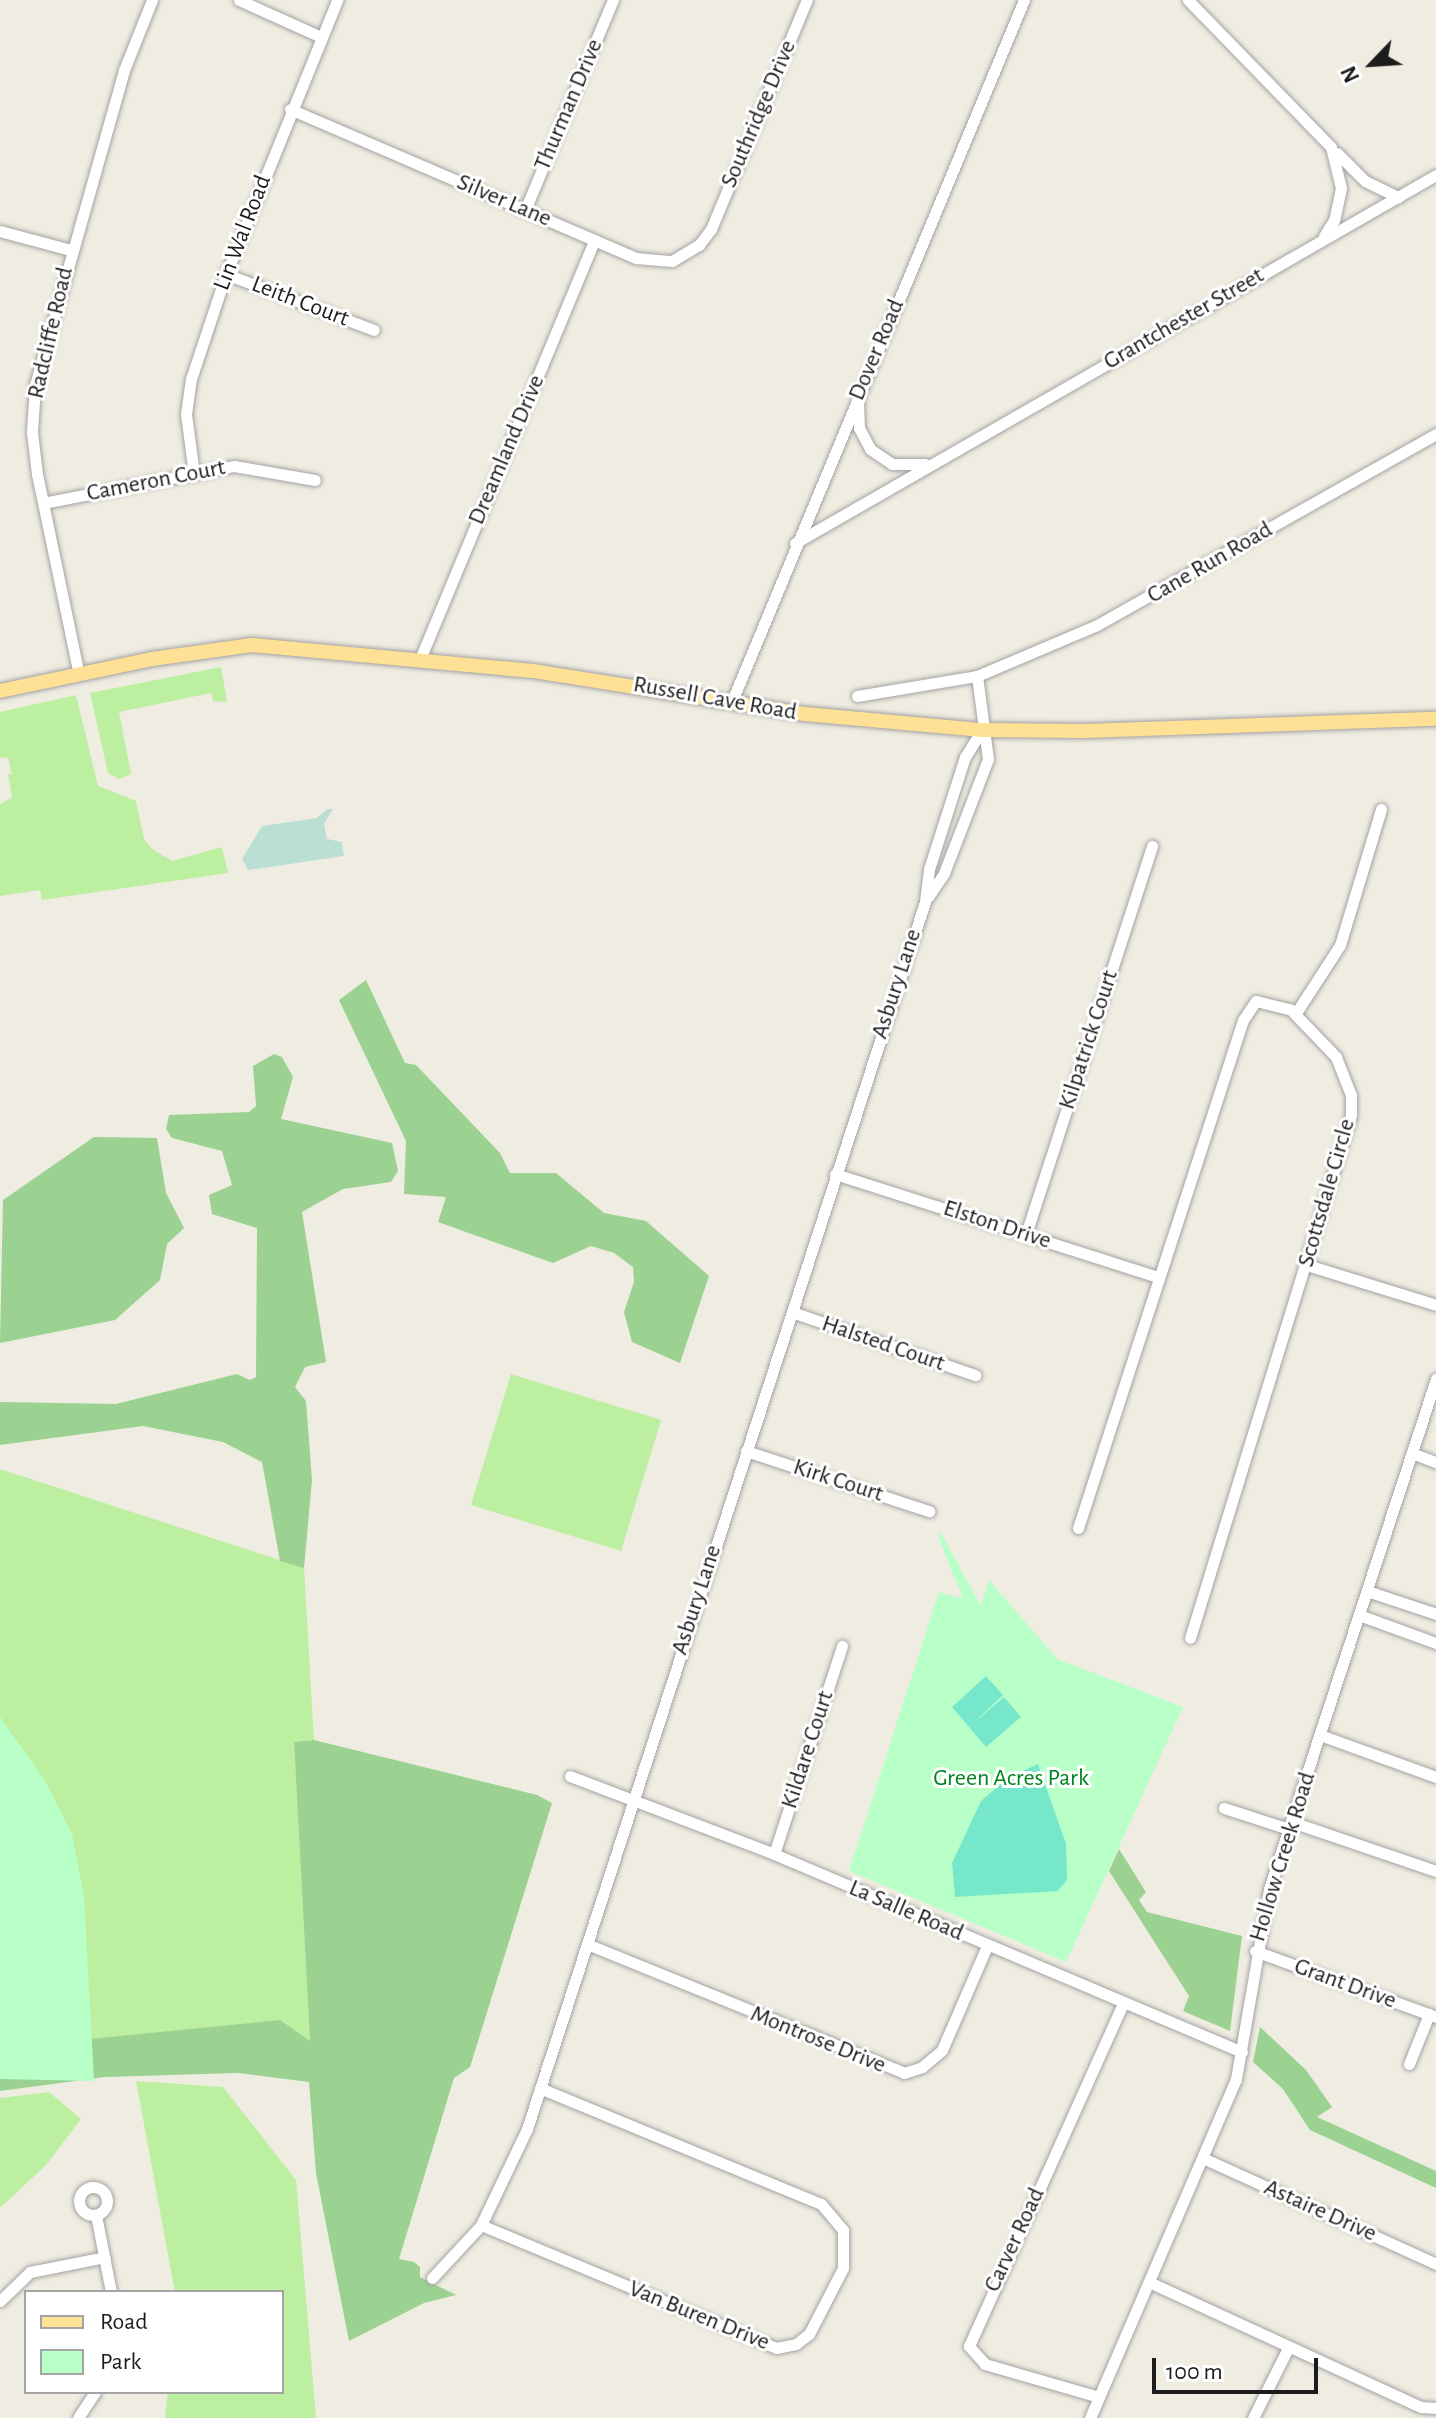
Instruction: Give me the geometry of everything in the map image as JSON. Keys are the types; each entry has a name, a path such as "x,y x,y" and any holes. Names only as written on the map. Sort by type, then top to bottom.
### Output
{"main road":[{"name":"Russell Cave Road","path":"0,691 252,645 420,659 732,701 805,714 982,730 1085,731 1436,719"}],"street":[{"name":"Radcliffe Road","path":"79,675 43,503 32,432 35,385 124,70 152,0"},
{"path":"239,0 321,37"},
{"name":"Lin Wal Road","path":"194,474 187,397 226,274 290,109 337,0"},
{"name":"Thurman Drive","path":"525,210 613,0"},
{"name":"Southridge Drive","path":"711,229 807,0"},
{"name":"Dover Road","path":"732,701 795,543 1024,0"},
{"path":"1188,0 1365,181 1398,197"},
{"name":"Silver Lane","path":"290,109 594,240 659,262 687,255 711,229"},
{"path":"1321,240 1340,202 1339,173 1331,147"},
{"name":"Grantchester Street","path":"795,543 1436,175"},
{"path":"0,231 71,250"},
{"name":"Dreamland Drive","path":"420,659 594,240"},
{"name":"Leith Court","path":"226,274 374,330"},
{"name":"Grantchester Street","path":"859,393 859,428 870,449 892,464 932,463"},
{"name":"Cane Run Road","path":"857,696 977,676 1134,606 1436,434"},
{"name":"Cameron Court","path":"43,503 194,474 252,467 315,480"},
{"path":"977,676 982,730"},
{"name":"Asbury Lane","path":"432,2278 481,2225 515,2159 925,902 929,869 965,757 982,730"},
{"name":"Asbury Lane","path":"925,902 944,873 977,797 988,759 982,730"},
{"path":"1078,1528 1247,1010 1256,1001 1296,1013 1346,931 1381,809"},
{"name":"Kilpatrick Court","path":"1026,1234 1152,846"},
{"name":"Scottsdale Circle","path":"1190,1638 1349,1127 1352,1102 1336,1057 1296,1013"},
{"name":"Elston Drive","path":"835,1174 1158,1277"},
{"path":"1307,1265 1436,1305"},
{"name":"Halsted Court","path":"792,1312 975,1375"},
{"name":"Hollow Creek Road","path":"1090,2418 1205,2159 1242,2052 1255,1951 1290,1826 1436,1379"},
{"name":"Kirk Court","path":"746,1451 929,1511"},
{"path":"1412,1453 1436,1462"},
{"path":"1367,1591 1436,1614"},
{"path":"1359,1615 1436,1643"},
{"name":"Kildare Court","path":"774,1854 842,1646"},
{"path":"1320,1735 1436,1777"},
{"name":"La Salle Road","path":"570,1776 774,1854 1242,2052"},
{"path":"1224,1808 1436,1871"},
{"name":"Montrose Drive","path":"587,1944 904,2073 922,2067 942,2050 987,1946"},
{"name":"Grant Drive","path":"1255,1951 1433,2015"},
{"name":"Carver Road","path":"1099,2397 985,2364 973,2357 969,2346 1123,2004"},
{"path":"1409,2064 1433,2015"},
{"name":"Van Buren Drive","path":"481,2225 776,2348 796,2344 809,2334 843,2268 843,2230 821,2204 540,2088"},
{"name":"Astaire Drive","path":"1205,2159 1436,2264"},
{"path":"96,2215 111,2290"},
{"path":"0,2301 30,2272 105,2257"},
{"path":"1149,2282 1421,2407 1436,2408"},
{"path":"1253,2418 1288,2348"},
{"path":"78,2418 94,2394"}],"green space":[{"path":"221,667 227,702 213,701 211,693 119,712 131,774 119,779 108,773 90,693"},
{"path":"76,695 98,786 136,801 144,839 152,849 172,861 222,847 228,873 42,900 40,890 0,896 0,804 12,798 8,774 12,774 8,758 0,757 0,712"},
{"path":"366,980 405,1063 416,1065 500,1153 510,1173 556,1173 604,1213 646,1221 709,1276 680,1363 632,1342 624,1312 634,1282 633,1267 614,1253 591,1246 553,1263 438,1222 446,1197 404,1194 406,1141 339,1000"},
{"path":"274,1054 282,1057 293,1077 281,1119 392,1143 398,1171 391,1182 343,1189 302,1212 326,1362 305,1367 295,1387 306,1401 312,1480 304,1568 280,1561 262,1462 223,1442 143,1426 0,1445 0,1402 116,1404 237,1374 250,1380 256,1377 257,1228 212,1214 209,1195 232,1185 222,1151 172,1138 166,1129 169,1115 249,1112 256,1106 253,1066"},
{"path":"94,1137 157,1138 166,1193 184,1228 167,1244 160,1280 115,1320 0,1343 3,1200"},
{"path":"511,1374 661,1420 621,1551 471,1505"},
{"path":"0,1469 304,1568 314,1740 294,1742 310,2041 0,2048"},
{"name":"Green Acres Park","path":"941,1533 981,1606 989,1580 1057,1659 1183,1707 1066,1962 849,1871 939,1592 963,1599 938,1536"},
{"path":"986,1676 1003,1695 971,1725 1004,1697 1021,1717 986,1747 952,1707"},
{"path":"0,1717 46,1782 72,1834 84,1897 94,2081 0,2079"},
{"path":"314,1740 537,1795 552,1803 470,2067 454,2078 399,2259 414,2262 420,2267 420,2277 456,2295 424,2303 349,2341 316,2173 309,2082 238,2073 105,2077 0,2091 0,2048 280,2020 310,2041 294,1742"},
{"path":"1038,1764 1066,1844 1067,1880 1058,1891 955,1897 952,1863 981,1801 1008,1778"},
{"path":"1119,1849 1146,1892 1139,1900 1147,1912 1242,1936 1230,2031 1183,2011 1189,1996 1109,1871"},
{"path":"1260,2027 1306,2070 1332,2107 1317,2117 1436,2171 1436,2188 1310,2130 1283,2089 1253,2062"},
{"path":"136,2081 223,2087 296,2180 316,2418 165,2418 168,2394 284,2394 284,2290 175,2290"},
{"path":"49,2092 81,2119 46,2165 0,2208 0,2098"}],"shaded area":[{"path":"327,809 333,809 324,824 327,839 342,842 344,856 248,870 242,859 262,826 317,818"}]}
